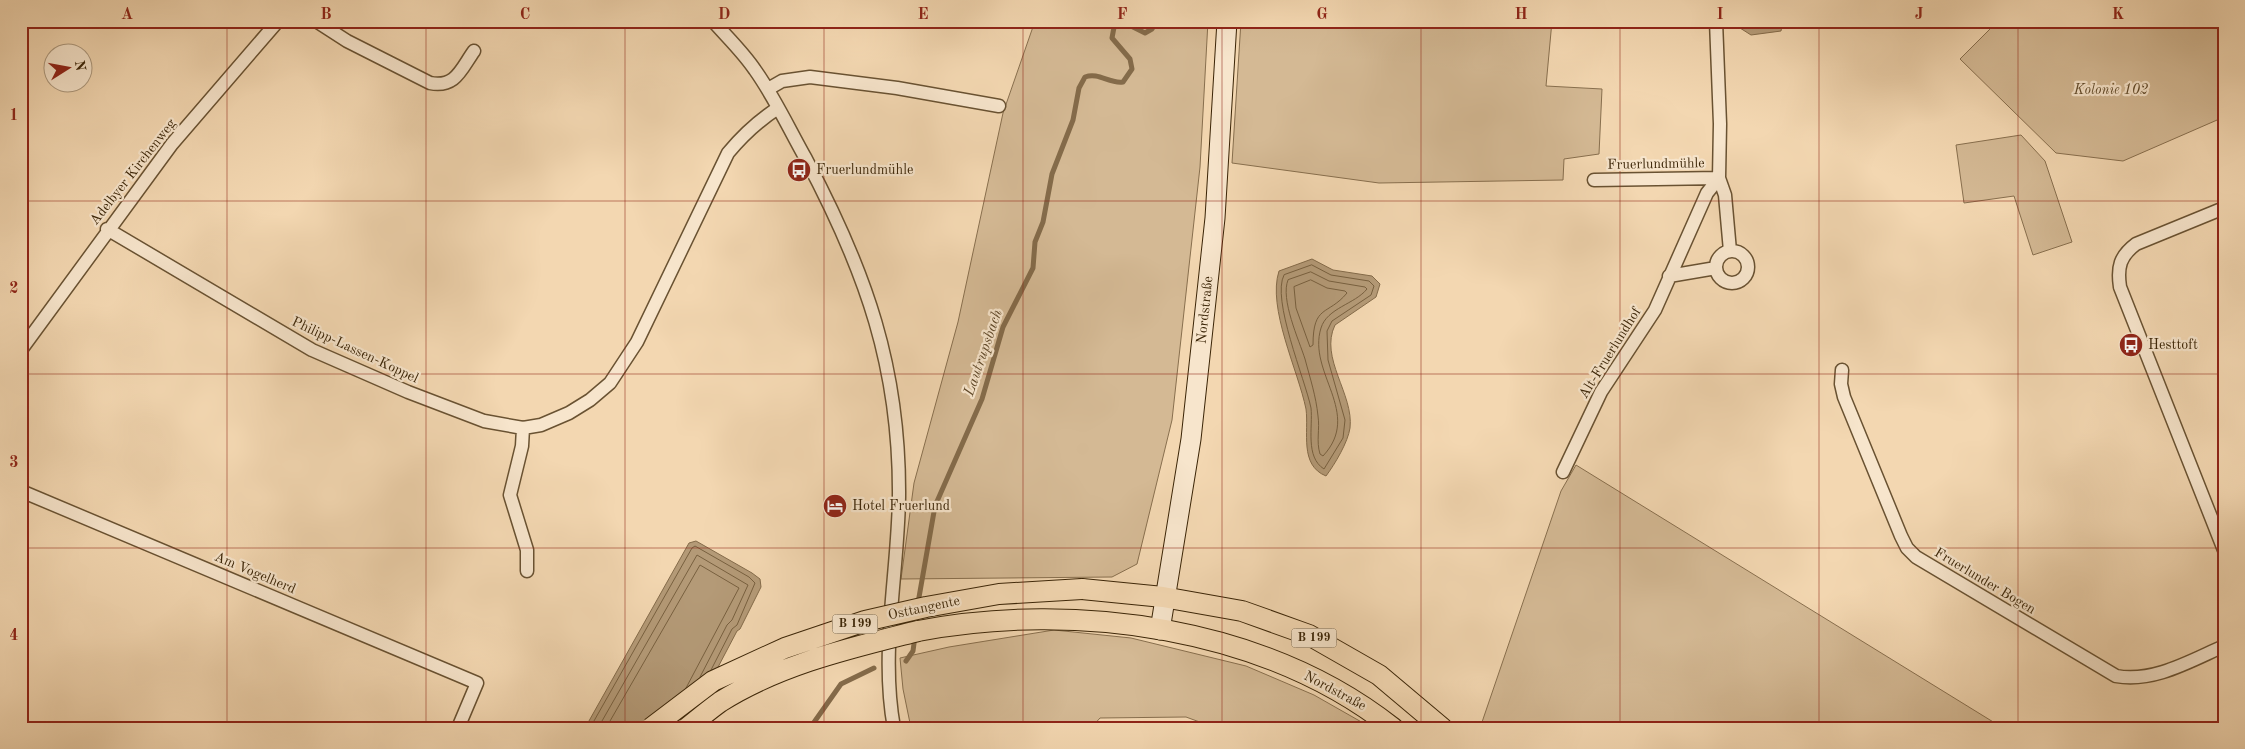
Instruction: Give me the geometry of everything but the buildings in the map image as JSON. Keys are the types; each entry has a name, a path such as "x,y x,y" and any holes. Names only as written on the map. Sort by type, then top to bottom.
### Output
{"main road":[{"name":"Nordstraße","path":"1227,21 1215,218 1191,439 1163,597 1160,630 1233,646 1307,675 1370,710 1393,728"},
{"name":"Osttangente","path":"652,728 713,681 785,648 865,621 926,607 999,594 1082,589 1163,597"},
{"name":"B 199","path":"1163,597 1242,611 1309,635 1379,675 1442,728"},
{"name":"Osttangente","path":"687,728 721,702 790,668 866,644 949,626 989,621 1080,619 1160,630"}],"street":[{"name":"Adelbyer Kirchenweg","path":"21,350 172,144 278,21"},
{"path":"316,21 347,41 430,83 442,85 452,81 474,51"},
{"path":"713,21 754,68 768,89 828,201 850,248 876,319 888,363 897,436 899,498 889,660 890,704 894,728"},
{"path":"1716,21 1720,124 1719,178 1724,195 1730,250"},
{"path":"768,89 782,81 810,77 897,88 999,106"},
{"name":"Philipp-Lassen-Koppel","path":"108,229 312,350 408,392 484,421 523,428 541,425 569,413 590,400 610,383 637,342 728,153 742,135 760,119 778,108"},
{"name":"Fruerlundmühle","path":"1594,180 1719,178"},
{"name":"Alt-Fruerlundhof","path":"1563,472 1601,392 1654,310 1707,192 1719,178"},
{"path":"2224,208 2136,244 2126,252 2119,263 2120,288 2224,550"},
{"path":"1730,250 1742,254 1746,259 1747,271 1744,277 1734,283 1722,279 1716,268 1719,256 1730,250"},
{"path":"1669,276 1716,268"},
{"name":"Fruerlunder Bogen","path":"1842,370 1841,384 1844,397 1901,536 1907,548 1916,557 2116,676 2132,679 2148,677 2224,646"},
{"path":"523,428 522,446 510,495 527,550 527,571"},
{"name":"Am Vogelherd","path":"21,491 478,683 458,728"}],"green space":[{"name":"Lautrupsbach","path":"1035,21 1208,21 1200,167 1172,420 1137,564 1112,577 901,579 914,483 958,322 1003,113"},
{"path":"1241,21 1552,21 1546,86 1602,89 1599,154 1564,159 1563,180 1379,183 1232,163"},
{"name":"Kolonie 102","path":"1998,21 2224,21 2224,117 2123,161 2056,153 1960,59"},
{"path":"2021,135 2045,161 2072,242 2033,255 2014,196 1964,203 1956,145"},
{"path":"1576,465 2003,728 1480,728 1561,491"},
{"path":"1054,630 1131,638 1246,666 1314,695 1372,728 1216,728 1186,717 1100,718 1091,728 911,728 903,689 900,658 949,647"}],"water":[{"path":"1729,21 1783,21 1781,31 1751,35"},
{"path":"1312,259 1333,270 1372,276 1380,284 1376,297 1335,325 1331,338 1334,363 1350,415 1350,428 1341,453 1326,476 1312,464 1309,456 1306,409 1280,321 1277,303 1276,286 1279,271"},
{"path":"696,541 752,573 760,579 761,587 686,728 585,728 689,543"}],"waterway":[{"name":"Lautrupsbach","path":"918,603 935,506 982,399 1003,327 1033,268 1035,242 1043,222 1052,174 1073,120 1079,88 1085,77 1090,76 1123,82 1132,69 1130,59 1112,38 1115,22 1120,21"},
{"name":"Lautrupsbach","path":"1121,21 1145,33 1152,29 1157,21"},
{"name":"Lautrupsbach","path":"906,661 913,651 915,636"},
{"name":"Lautrupsbach","path":"810,728 841,684 874,668"}],"place":[{"name":"Fruerlundmühle","path":"799,170"},
{"name":"Hesttoft","path":"2131,345"},
{"name":"Hotel Fruerlund","path":"835,506"}]}
